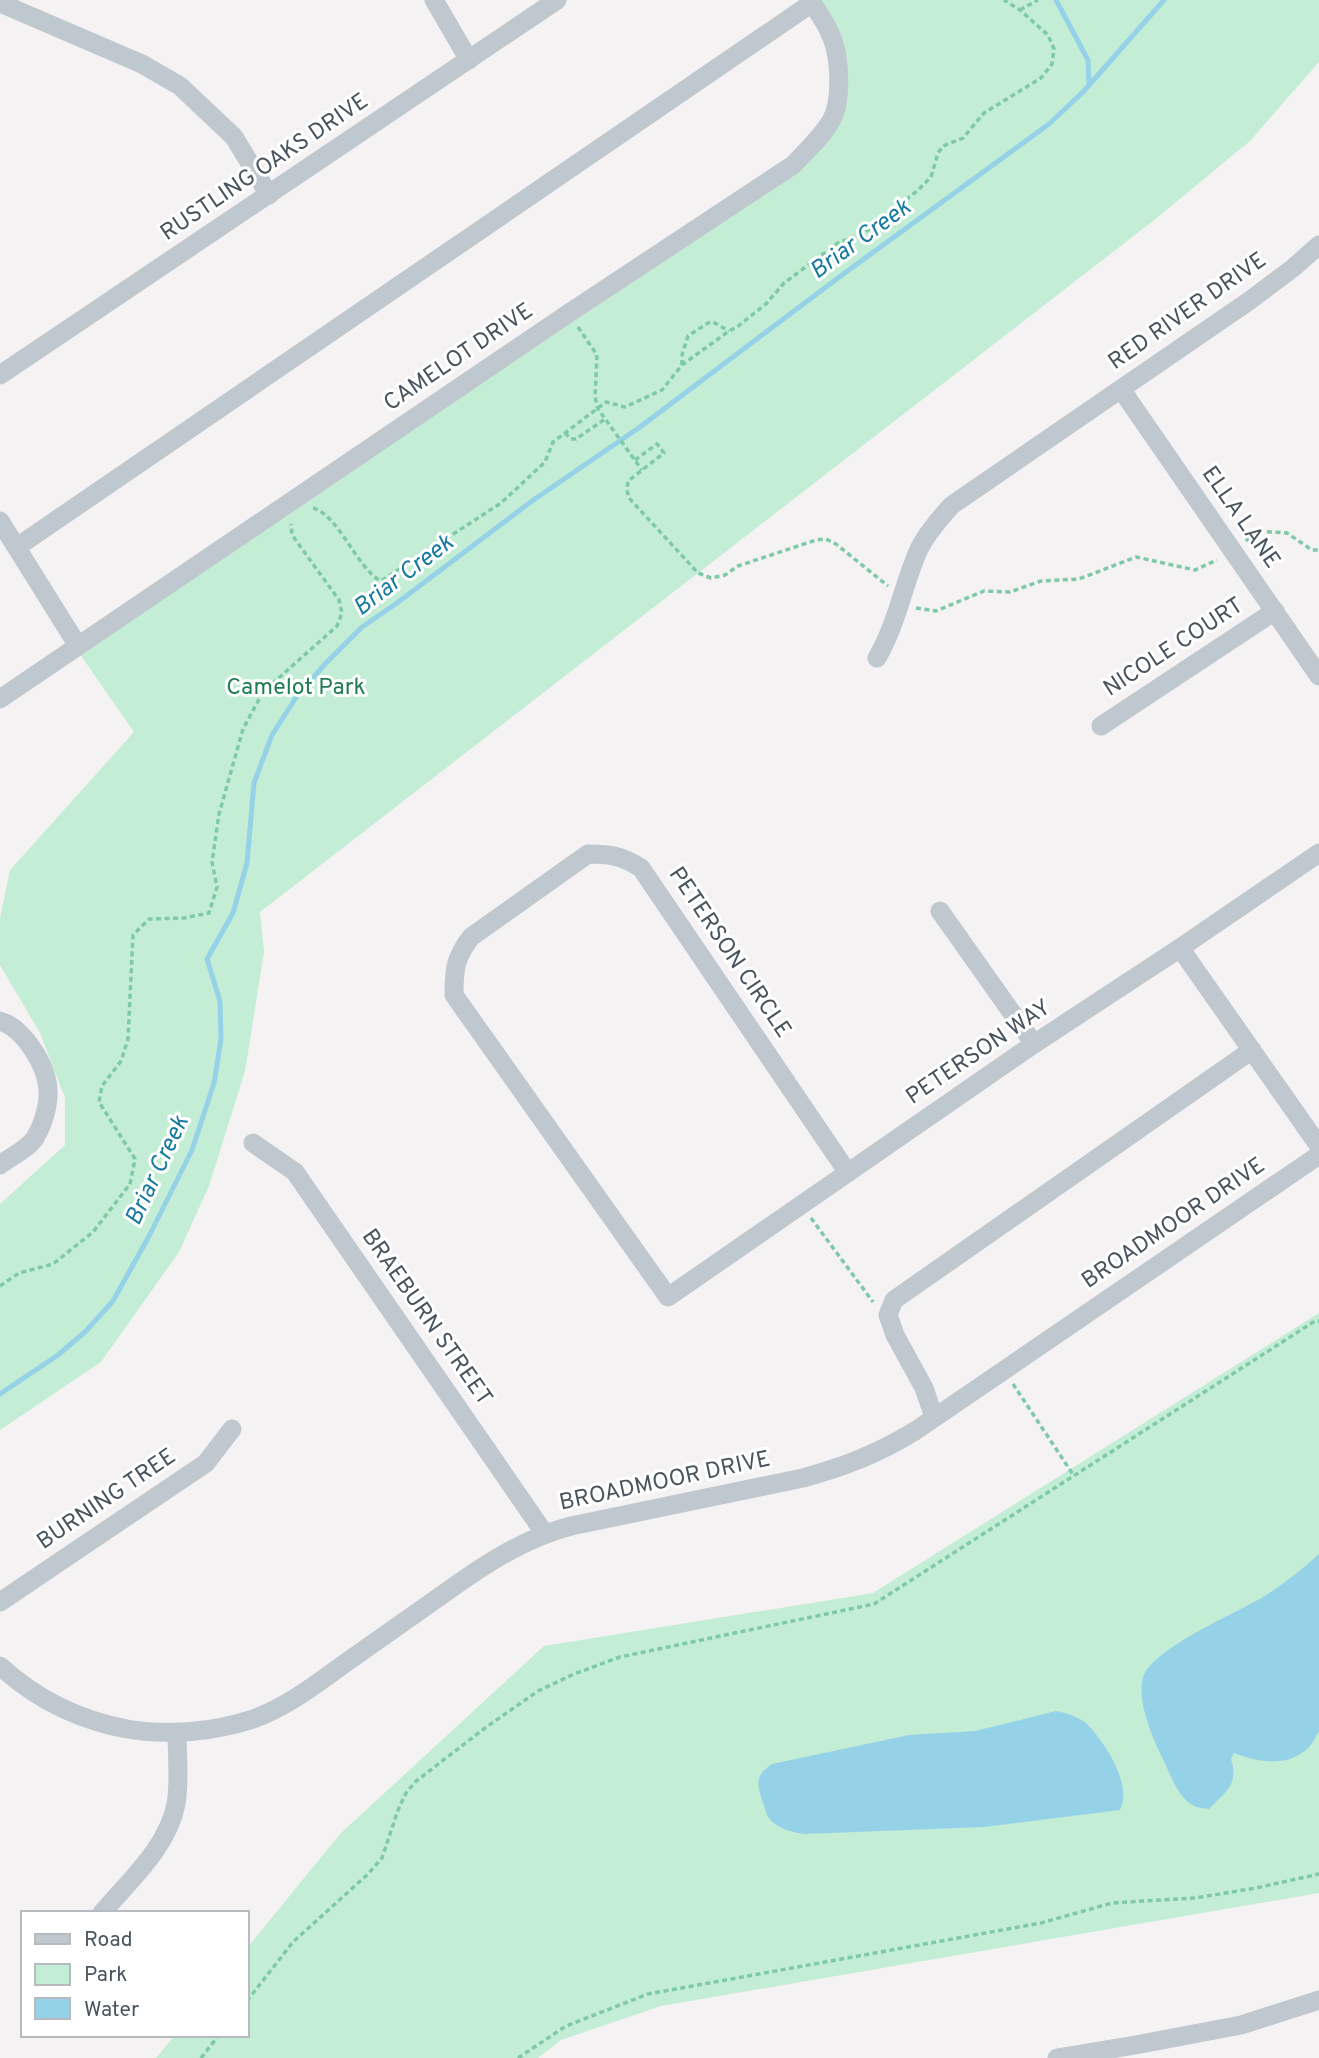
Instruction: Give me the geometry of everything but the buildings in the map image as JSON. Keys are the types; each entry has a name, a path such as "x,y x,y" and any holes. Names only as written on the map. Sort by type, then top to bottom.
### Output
{"street":[{"path":"434,0 469,60"},
{"name":"RUSTLING OAKS DRIVE","path":"0,375 557,0"},
{"path":"0,2 142,64 180,86 234,137 269,195"},
{"path":"16,547 811,2"},
{"name":"CAMELOT DRIVE","path":"0,699 569,313 793,165 833,117 838,92 838,63 833,39 811,2"},
{"name":"RED RIVER DRIVE","path":"877,658 888,639 920,548 952,505 1249,301 1319,245"},
{"name":"ELLA LANE","path":"1121,389 1319,676"},
{"path":"0,521 78,646"},
{"name":"NICOLE COURT","path":"1101,726 1275,611"},
{"name":"PETERSON WAY","path":"668,1297 1034,1044 1319,853"},
{"name":"PETERSON CIRCLE","path":"668,1297 454,995 454,972 459,953 471,936 588,854 612,854 642,868 848,1173"},
{"path":"940,911 1034,1044"},
{"path":"1180,948 1319,1146"},
{"path":"0,1021 8,1023 28,1041 45,1074 48,1092 44,1118 34,1140 0,1165"},
{"path":"934,1417 888,1315 894,1300 1252,1050"},
{"name":"BRAEBURN STREET","path":"253,1143 295,1172 545,1534"},
{"name":"BROADMOOR DRIVE","path":"0,1666 46,1701 87,1719 131,1730 177,1732 253,1719 316,1684 489,1563 521,1544 571,1526 789,1481 830,1470 878,1452 934,1417 1319,1155"},
{"name":"BURNING TREE","path":"0,1602 206,1463 232,1429"},
{"path":"104,1911 153,1853 169,1826 176,1804 177,1732"},
{"path":"1057,2058 1241,2025 1319,2000"}],"path":[{"path":"311,507 320,510 345,537 372,577 381,581 501,503 545,462 552,442 606,402 625,407 662,390 682,365 766,304 785,283 838,243 864,233 917,191 931,177 938,153 943,146 963,138 984,113 1041,78 1052,64 1054,49 1048,35 1020,10 1004,0"},
{"path":"1020,10 1038,0"},
{"path":"569,313 597,355 595,397 598,409 642,470"},
{"path":"682,365 688,336 713,322 729,331"},
{"path":"565,433 571,439 576,439 605,419"},
{"path":"635,460 657,444 664,453 628,481 629,498 698,573 711,578 725,575 738,566 826,539 836,544 916,608 936,611 984,591 1010,592 1041,581 1079,579 1136,557 1195,570 1234,552 1255,531 1287,533 1312,550 1319,550"},
{"path":"0,1286 19,1273 53,1264 93,1231 130,1184 135,1158 99,1102 102,1086 121,1061 128,1039 133,935 149,919 184,918 209,913 217,887 212,862 219,814 243,729 263,692 337,626 342,613 339,600 292,535 290,526 295,518"},
{"path":"802,1205 868,1297 888,1315"},
{"path":"248,2000 293,1942 368,1875 382,1858 398,1810 415,1782 538,1691 620,1657 874,1604 1315,1321 1319,1321"},
{"path":"1004,1369 1074,1476"},
{"path":"518,2058 566,2026 648,1994 1041,1923 1112,1903 1195,1898 1319,1874"},
{"path":"201,2058 217,2037"}],"green space":[{"name":"Camelot Park","path":"816,0 1319,0 1319,62 1250,141 1153,221 260,912 264,952 245,1071 209,1186 179,1252 101,1362 0,1430 0,1204 65,1145 65,1098 40,1033 0,965 0,918 10,870 134,732 77,650 793,165 839,92"},
{"path":"1319,1313 1319,1893 661,2006 561,2040 538,2058 156,2058 173,2037 248,2037 248,1947 340,1834 544,1646 873,1593"}],"water":[{"path":"1319,1554 1319,1731 1309,1747 1290,1759 1262,1761 1234,1753 1231,1759 1232,1782 1226,1792 1209,1809 1194,1806 1183,1797 1158,1749 1143,1705 1144,1675 1165,1652 1268,1594"},
{"path":"1056,1711 1079,1718 1101,1741 1120,1776 1123,1800 1120,1810 985,1827 804,1834 776,1825 767,1815 758,1781 762,1772 772,1764 909,1735 975,1731"}],"waterway":[{"path":"1056,0 1088,60 1089,83"},
{"name":"Briar Creek","path":"0,1394 58,1355 85,1332 113,1301 192,1150 214,1083 221,1039 220,1001 207,959 233,913 247,863 254,783 272,735 297,696 362,627 532,501 640,427 1049,124 1083,92 1164,0"}]}
